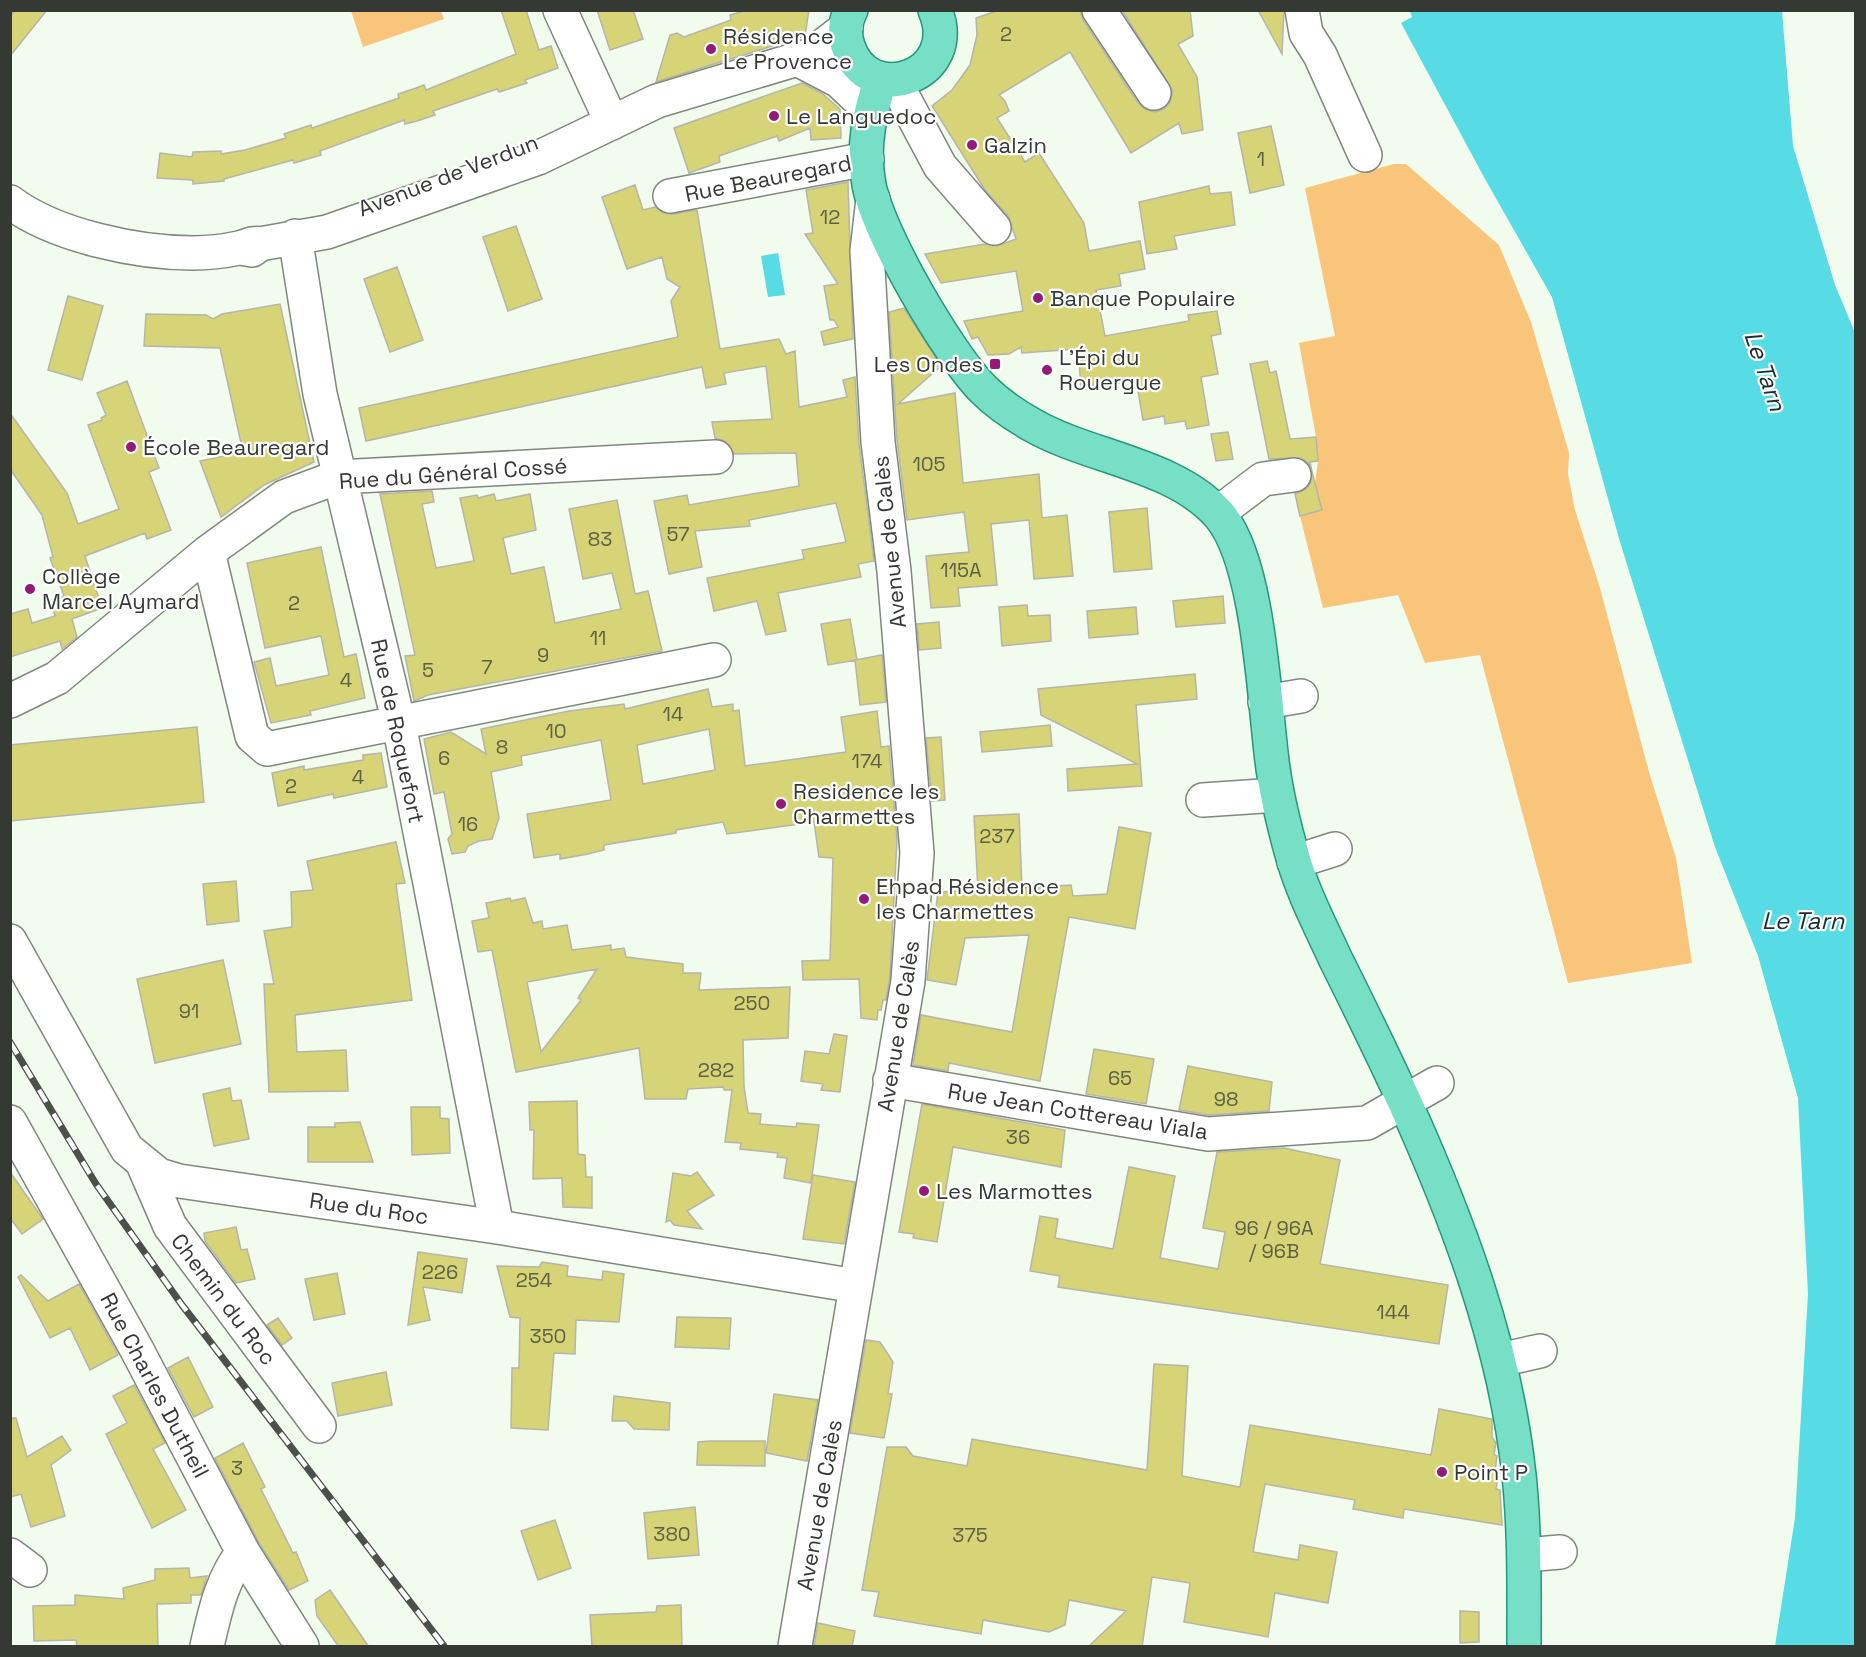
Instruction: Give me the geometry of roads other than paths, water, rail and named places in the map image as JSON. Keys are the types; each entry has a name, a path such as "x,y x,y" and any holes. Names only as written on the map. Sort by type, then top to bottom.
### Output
{"main road":[{"path":"849,19 848,47 878,74 915,75 933,59 941,37 944,13"},
{"name":"Avenue de Calès","path":"873,199 867,159 870,110 878,74"},
{"path":"873,199 882,224 932,318 983,389 1006,409 1037,428 1085,449 1174,482 1198,495 1218,513 1234,535 1247,576 1277,795 1294,862 1308,899 1405,1102 1455,1217 1499,1360 1519,1471 1525,1555 1524,1647"}],"street":[{"path":"560,10 616,121"},
{"path":"1100,10 1154,93"},
{"path":"1302,10 1306,33 1320,55 1365,155"},
{"name":"Avenue de Verdun","path":"10,202 24,212 91,238 138,250 194,253 251,246 295,236 532,141 594,123 661,112 693,92 804,57 849,19"},
{"path":"804,57 839,81 870,110"},
{"name":"Avenue de Verdun","path":"804,57 878,74"},
{"path":"878,74 940,166 994,228"},
{"name":"Rue Beauregard","path":"670,196 867,159"},
{"name":"Avenue de Calès","path":"795,1647 908,981 917,853 894,571 877,430 867,251 873,199"},
{"name":"Rue de Roquefort","path":"295,236 320,394 338,477 399,724 497,1227"},
{"name":"Rue du Général Cossé","path":"10,701 57,678 208,552 284,497 338,477 716,458"},
{"path":"1218,513 1263,478 1294,475"},
{"path":"208,552 252,736 267,749 714,660"},
{"path":"1265,702 1301,696"},
{"path":"1203,800 1277,795"},
{"path":"1294,862 1335,849"},
{"name":"Rue du Roc","path":"10,941 127,1149 159,1175 179,1181 497,1227 856,1286"},
{"name":"Rue Jean Cottereau Viala","path":"890,1080 1209,1134 1367,1123 1437,1083"},
{"name":"Rue Charles Dutheil","path":"10,1122 136,1347 243,1552 302,1647"},
{"name":"Chemin du Roc","path":"143,1164 170,1226 319,1426"},
{"path":"1499,1360 1539,1351"},
{"path":"207,1647 219,1597 230,1569 243,1552"},
{"path":"1525,1555 1560,1552"}],"water":[{"name":"Le Tarn","path":"1410,11 1782,11 1793,146 1835,285 1856,335 1855,1646 1775,1646 1795,1518 1808,1294 1798,1098 1758,956 1715,847 1620,542 1552,297 1401,23 1412,17"},
{"path":"778,253 785,295 768,297 761,256"}],"railway":[{"path":"10,1042 96,1184 182,1305 444,1646"}],"place":[{"name":"Résidence Le Provence","path":"711,49"},
{"name":"Le Languedoc","path":"774,116"},
{"name":"Galzin","path":"972,145"},
{"name":"Banque Populaire","path":"1038,298"},
{"name":"Les Ondes","path":"995,364"},
{"name":"L'Épi du Rouergue","path":"1047,370"},
{"name":"École Beauregard","path":"131,447"},
{"name":"Collège Marcel Aymard","path":"30,589"},
{"name":"Residence les Charmettes","path":"781,804"},
{"name":"Ehpad Résidence les Charmettes","path":"864,899"},
{"name":"Les Marmottes","path":"924,1191"},
{"name":"Point P","path":"1442,1472"}]}
